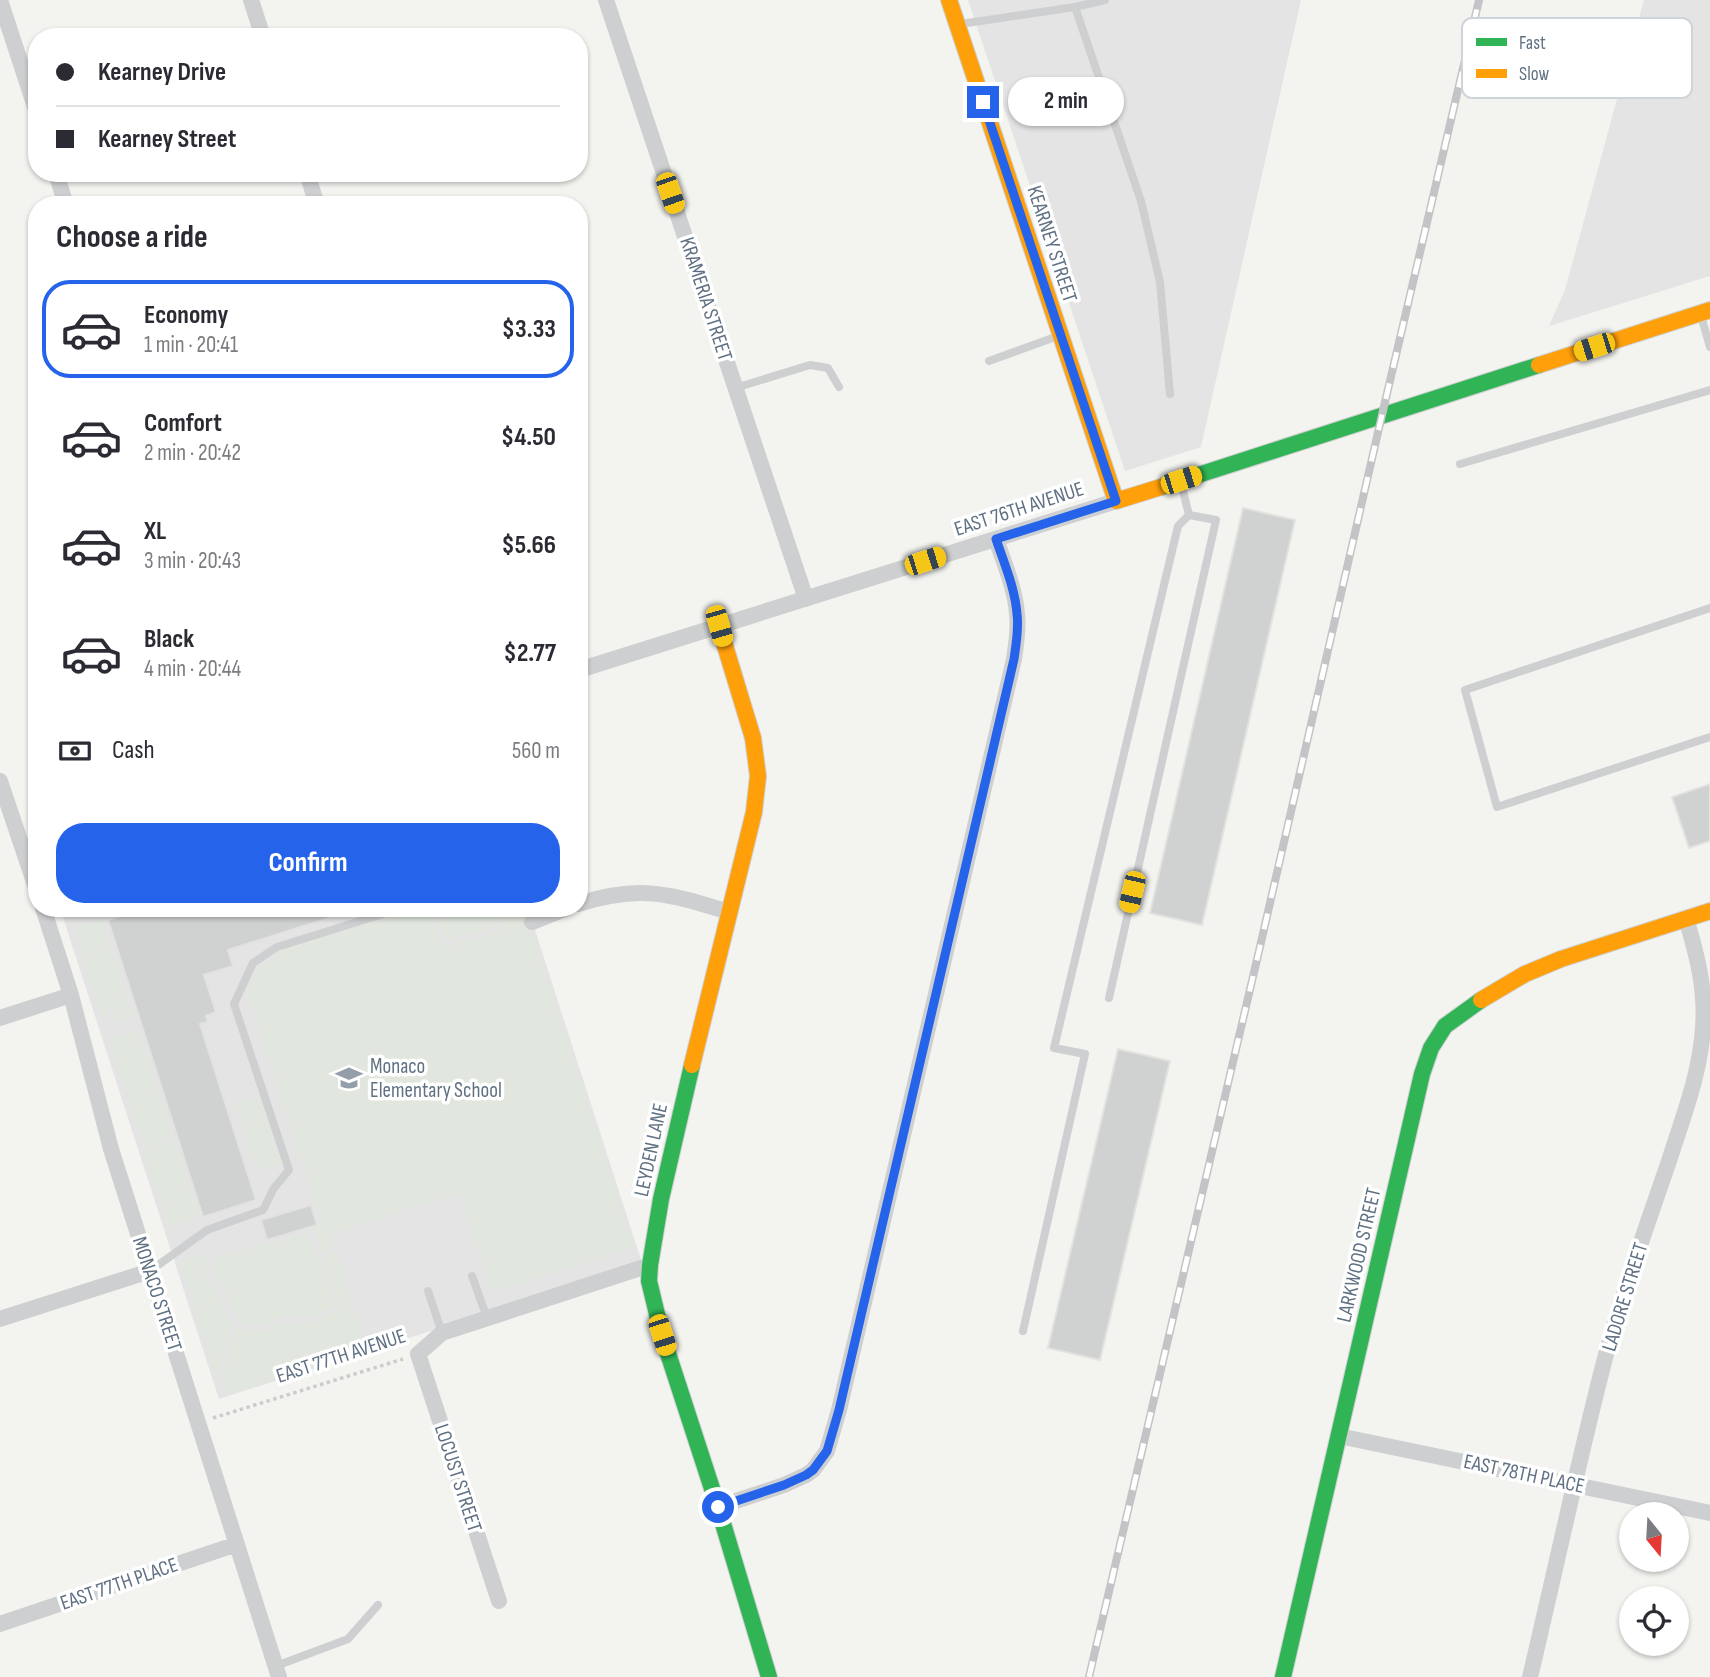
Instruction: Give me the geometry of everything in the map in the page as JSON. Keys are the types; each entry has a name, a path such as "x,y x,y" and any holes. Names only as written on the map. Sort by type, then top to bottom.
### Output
{"street":[{"path":"1,0 28,85"},
{"path":"251,0 260,28"},
{"name":"KRAMERIA STREET","path":"606,0 806,599"},
{"name":"KEARNEY STREET","path":"949,0 1116,501"},
{"name":"EAST 76TH AVENUE","path":"588,667 1705,312"},
{"path":"718,1507 784,1485 813,1470 827,1451 839,1410 1014,659 1017,615 1013,589 996,539"},
{"name":"LEYDEN LANE","path":"719,626 753,738 758,776 754,812 667,1172 649,1280 662,1335 769,1677"},
{"path":"0,781 28,841"},
{"path":"588,901 642,892 684,898 729,912"},
{"path":"1686,919 1710,911"},
{"name":"MONACO STREET","path":"46,917 71,995 111,1149 278,1671"},
{"path":"532,922 544,917"},
{"name":"LARKWOOD STREET","path":"1283,1677 1422,1074 1431,1048 1445,1026 1455,1018 1525,974 1561,959 1686,919"},
{"name":"LADORE STREET","path":"1530,1677 1604,1361 1692,1090 1701,1049 1703,999 1699,968 1686,919"},
{"path":"0,1018 71,995"},
{"name":"EAST 77TH AVENUE","path":"418,1354 442,1333 650,1265"},
{"path":"0,1319 150,1271"},
{"name":"LOCUST STREET","path":"418,1354 499,1601"},
{"name":"EAST 78TH PLACE","path":"1339,1436 1710,1513"},
{"name":"EAST 77TH PLACE","path":"0,1624 237,1544"}],"lane":[{"path":"957,25 1105,0"},
{"path":"1075,7 1115,120 1144,214 1160,282 1170,394"},
{"path":"1705,312 1710,347"},
{"path":"989,360 1060,335"},
{"path":"735,388 810,365 828,368 839,387"},
{"path":"1460,464 1710,390"},
{"path":"1181,480 1189,515"},
{"path":"1109,998 1216,520 1189,515"},
{"path":"1023,1331 1085,1054 1054,1048 1178,526 1189,515"},
{"path":"1710,608 1465,690 1497,807 1710,737"},
{"path":"150,1271 207,1230 263,1210 274,1188 289,1170 234,1004 253,963 277,947 373,917"},
{"path":"472,1276 487,1318"},
{"path":"428,1291 442,1333"},
{"path":"278,1671 348,1639 378,1605"}],"path":[{"name":"EAST 77TH AVENUE","path":"199,1423 418,1354"}],"shaded area":[{"path":"968,0 1301,0 1201,447 1125,471"},
{"path":"1644,0 1710,0 1710,276 1549,326 1565,290 1617,98 1692,98 1692,18 1639,18"},
{"name":"Monaco Elementary School","path":"63,917 531,917 642,1263 219,1399"},
{"path":"70,917 94,917 73,924"},
{"path":"394,917 433,917 440,941 449,946 498,932 502,926 500,917 527,917 634,1247 494,1292 458,1193 331,1234 334,1246 321,1251 314,1228 322,1224 248,994 257,969 288,947"},
{"path":"439,917 496,917 496,926 445,939"},
{"path":"101,919 133,1018 119,1022 114,1010 108,1011 105,1014 107,1018 102,1020 74,929"},
{"path":"138,1030 173,1138 144,1148 109,1039"},
{"path":"260,1097 281,1163 257,1171 236,1105"},
{"path":"174,1141 200,1217 169,1227 143,1151"},
{"path":"309,1232 317,1258 321,1258 335,1304 333,1307 318,1315 285,1315 262,1324 241,1322 226,1293 214,1278 214,1259"},
{"path":"336,1251 364,1345 358,1352 227,1395 222,1380 236,1327 264,1331 282,1324 316,1320 339,1308 324,1255"},
{"path":"205,1253 209,1259 206,1279 218,1294 231,1321 218,1384 180,1262"}],"building":[{"path":"1243,508 1295,520 1202,925 1150,913"},
{"path":"1710,784 1710,841 1689,848 1672,797"},
{"path":"117,917 332,917 228,950 233,966 204,975 216,1012 206,1016 208,1022 200,1024 256,1200 203,1217 108,920"},
{"path":"1118,1049 1170,1061 1100,1360 1048,1348"},
{"path":"311,1205 317,1225 267,1240 261,1220"}],"railway":[{"path":"1475,18 1479,0"},
{"path":"1089,1677 1462,73"}],"traffic: fast":[{"path":"1161,487 1539,365"},
{"path":"1283,1677 1422,1074 1431,1048 1445,1026 1481,1000"},
{"path":"692,1065 661,1199 649,1281 662,1335 769,1677"}],"traffic: slow":[{"path":"949,0 1116,501 1161,487"},
{"path":"1539,365 1710,310"},
{"path":"692,1065 754,812 758,776 753,738 719,626"},
{"path":"1481,1000 1525,974 1561,959 1710,911"}],"place":[{"name":"Monaco Elementary School","path":"349,1078"}],"route":[{"path":"718,1507 784,1485 813,1470 827,1451 839,1410 1014,659 1017,615 1013,589 996,539 1116,501 983,102"}]}
